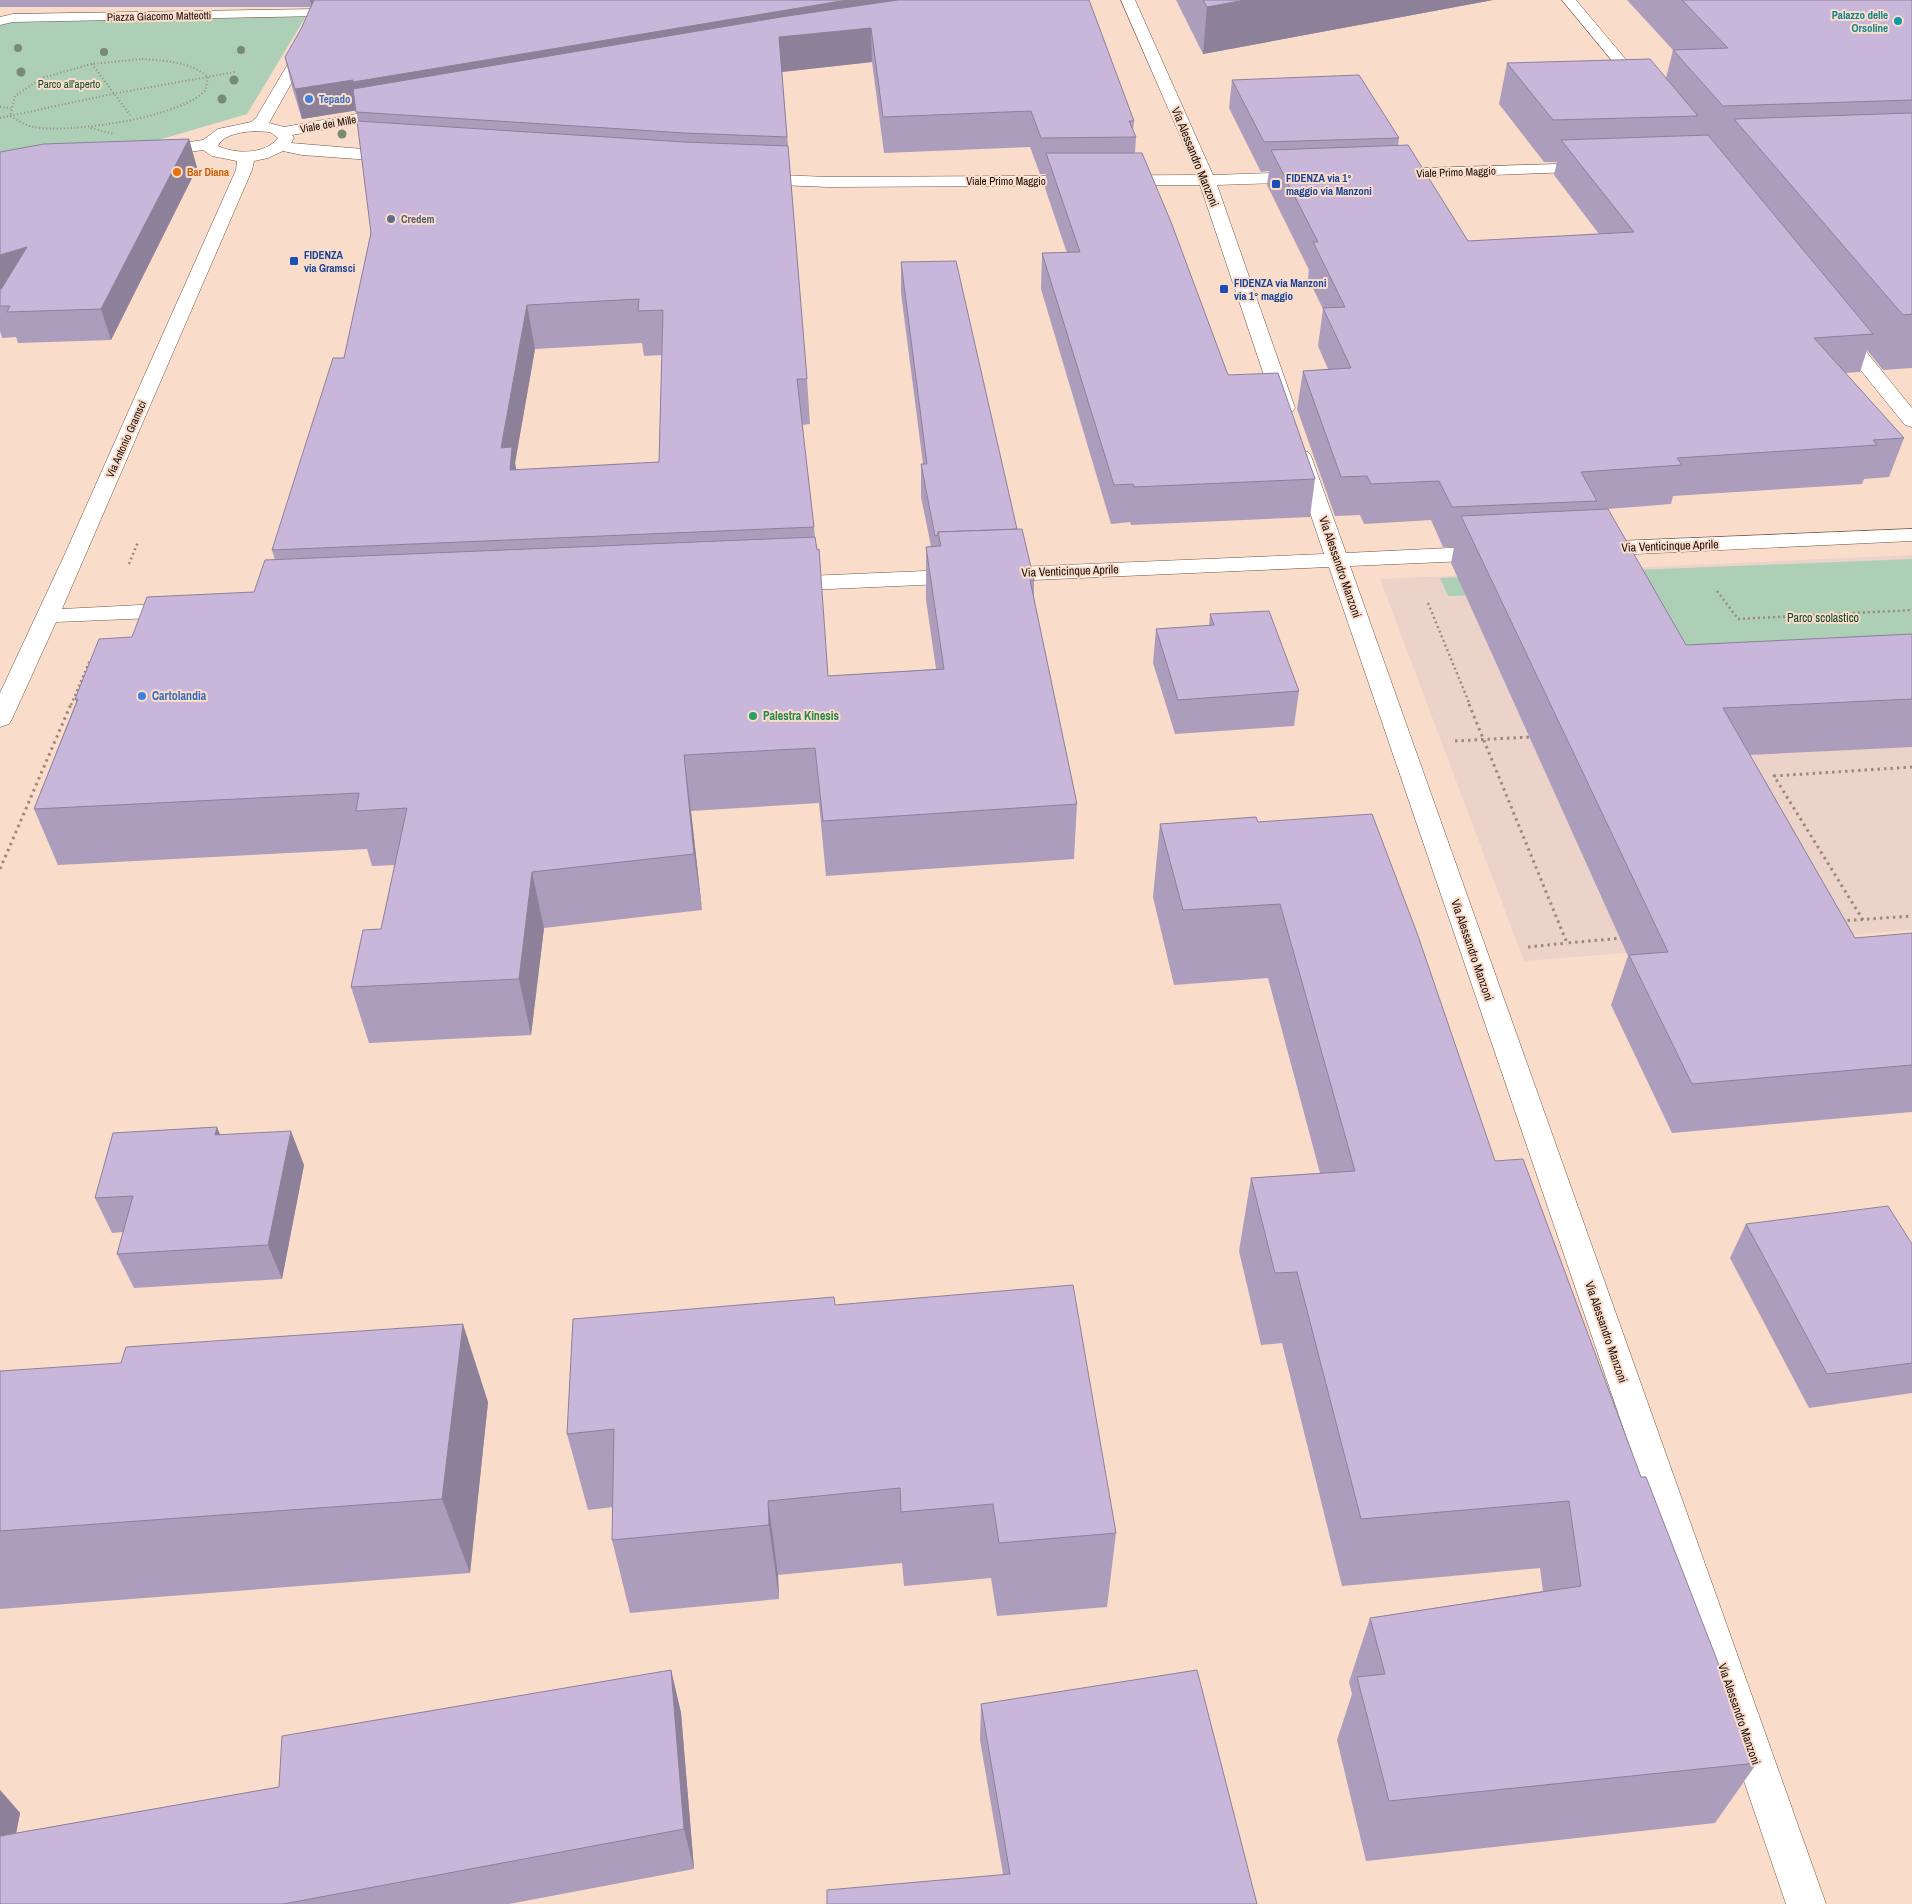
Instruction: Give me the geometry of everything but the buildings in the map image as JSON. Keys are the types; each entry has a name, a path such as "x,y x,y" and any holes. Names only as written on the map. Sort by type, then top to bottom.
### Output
{"street":[{"name":"Via Alessandro Manzoni","path":"1128,0 1207,180 1337,560 1806,1904"},
{"path":"1569,0 1649,97"},
{"path":"255,126 262,121 299,58 323,8"},
{"name":"Piazza Giacomo Matteotti","path":"0,21 13,18 128,16 323,8"},
{"name":"Viale dei Mille","path":"282,139 407,110"},
{"path":"282,139 266,152 246,157 218,154 210,150 210,144 214,138 224,132 255,126 271,128 282,139 302,150 415,158"},
{"path":"139,154 187,149 210,144"},
{"name":"Via Antonio Gramsci","path":"0,719 48,616 244,170 246,157"},
{"name":"Viale Primo Maggio","path":"1368,175 1607,167"},
{"name":"Viale Primo Maggio","path":"735,178 828,182 1207,180 1318,176"},
{"path":"1832,322 1912,421"},
{"name":"Via Venticinque Aprile","path":"1575,550 1912,535"},
{"name":"Via Venticinque Aprile","path":"768,584 1516,552"},
{"path":"48,616 200,609"}],"path":[{"path":"91,64 128,16"},
{"path":"0,118 299,58"},
{"path":"142,59 174,61 204,73 208,77 208,85 204,92 187,103 134,119 88,127 38,128 26,126 10,116 16,96 42,78 91,64 142,59"},
{"path":"91,64 112,94 134,119"},
{"path":"0,107 11,108"},
{"path":"1716,588 1738,619 1912,610"},
{"path":"1428,600 1567,943 1625,938"},
{"path":"1449,741 1530,737"},
{"path":"1863,920 1774,776 1912,767"},
{"path":"1836,922 1912,916"}],"shaded area":[{"path":"1912,555 1912,930 1524,961 1380,579"}],"green space":[{"name":"Parco all'aperto","path":"308,13 247,114 155,141 0,164 0,21"},
{"name":"Parco scolastico","path":"1912,559 1912,669 1680,678 1631,592 1448,596 1440,578"}],"place":[{"name":"Palazzo delle Orsoline","path":"1898,21"},
{"name":"Tepado","path":"309,99"},
{"name":"Bar Diana","path":"177,172"},
{"name":"FIDENZA via 1° maggio via Manzoni","path":"1276,184"},
{"name":"Credem","path":"391,219"},
{"name":"FIDENZA via Gramsci","path":"294,261"},
{"name":"FIDENZA via Manzoni via 1° maggio","path":"1224,289"},
{"name":"Cartolandia","path":"142,696"},
{"name":"Palestra Kinesis","path":"753,716"}]}
